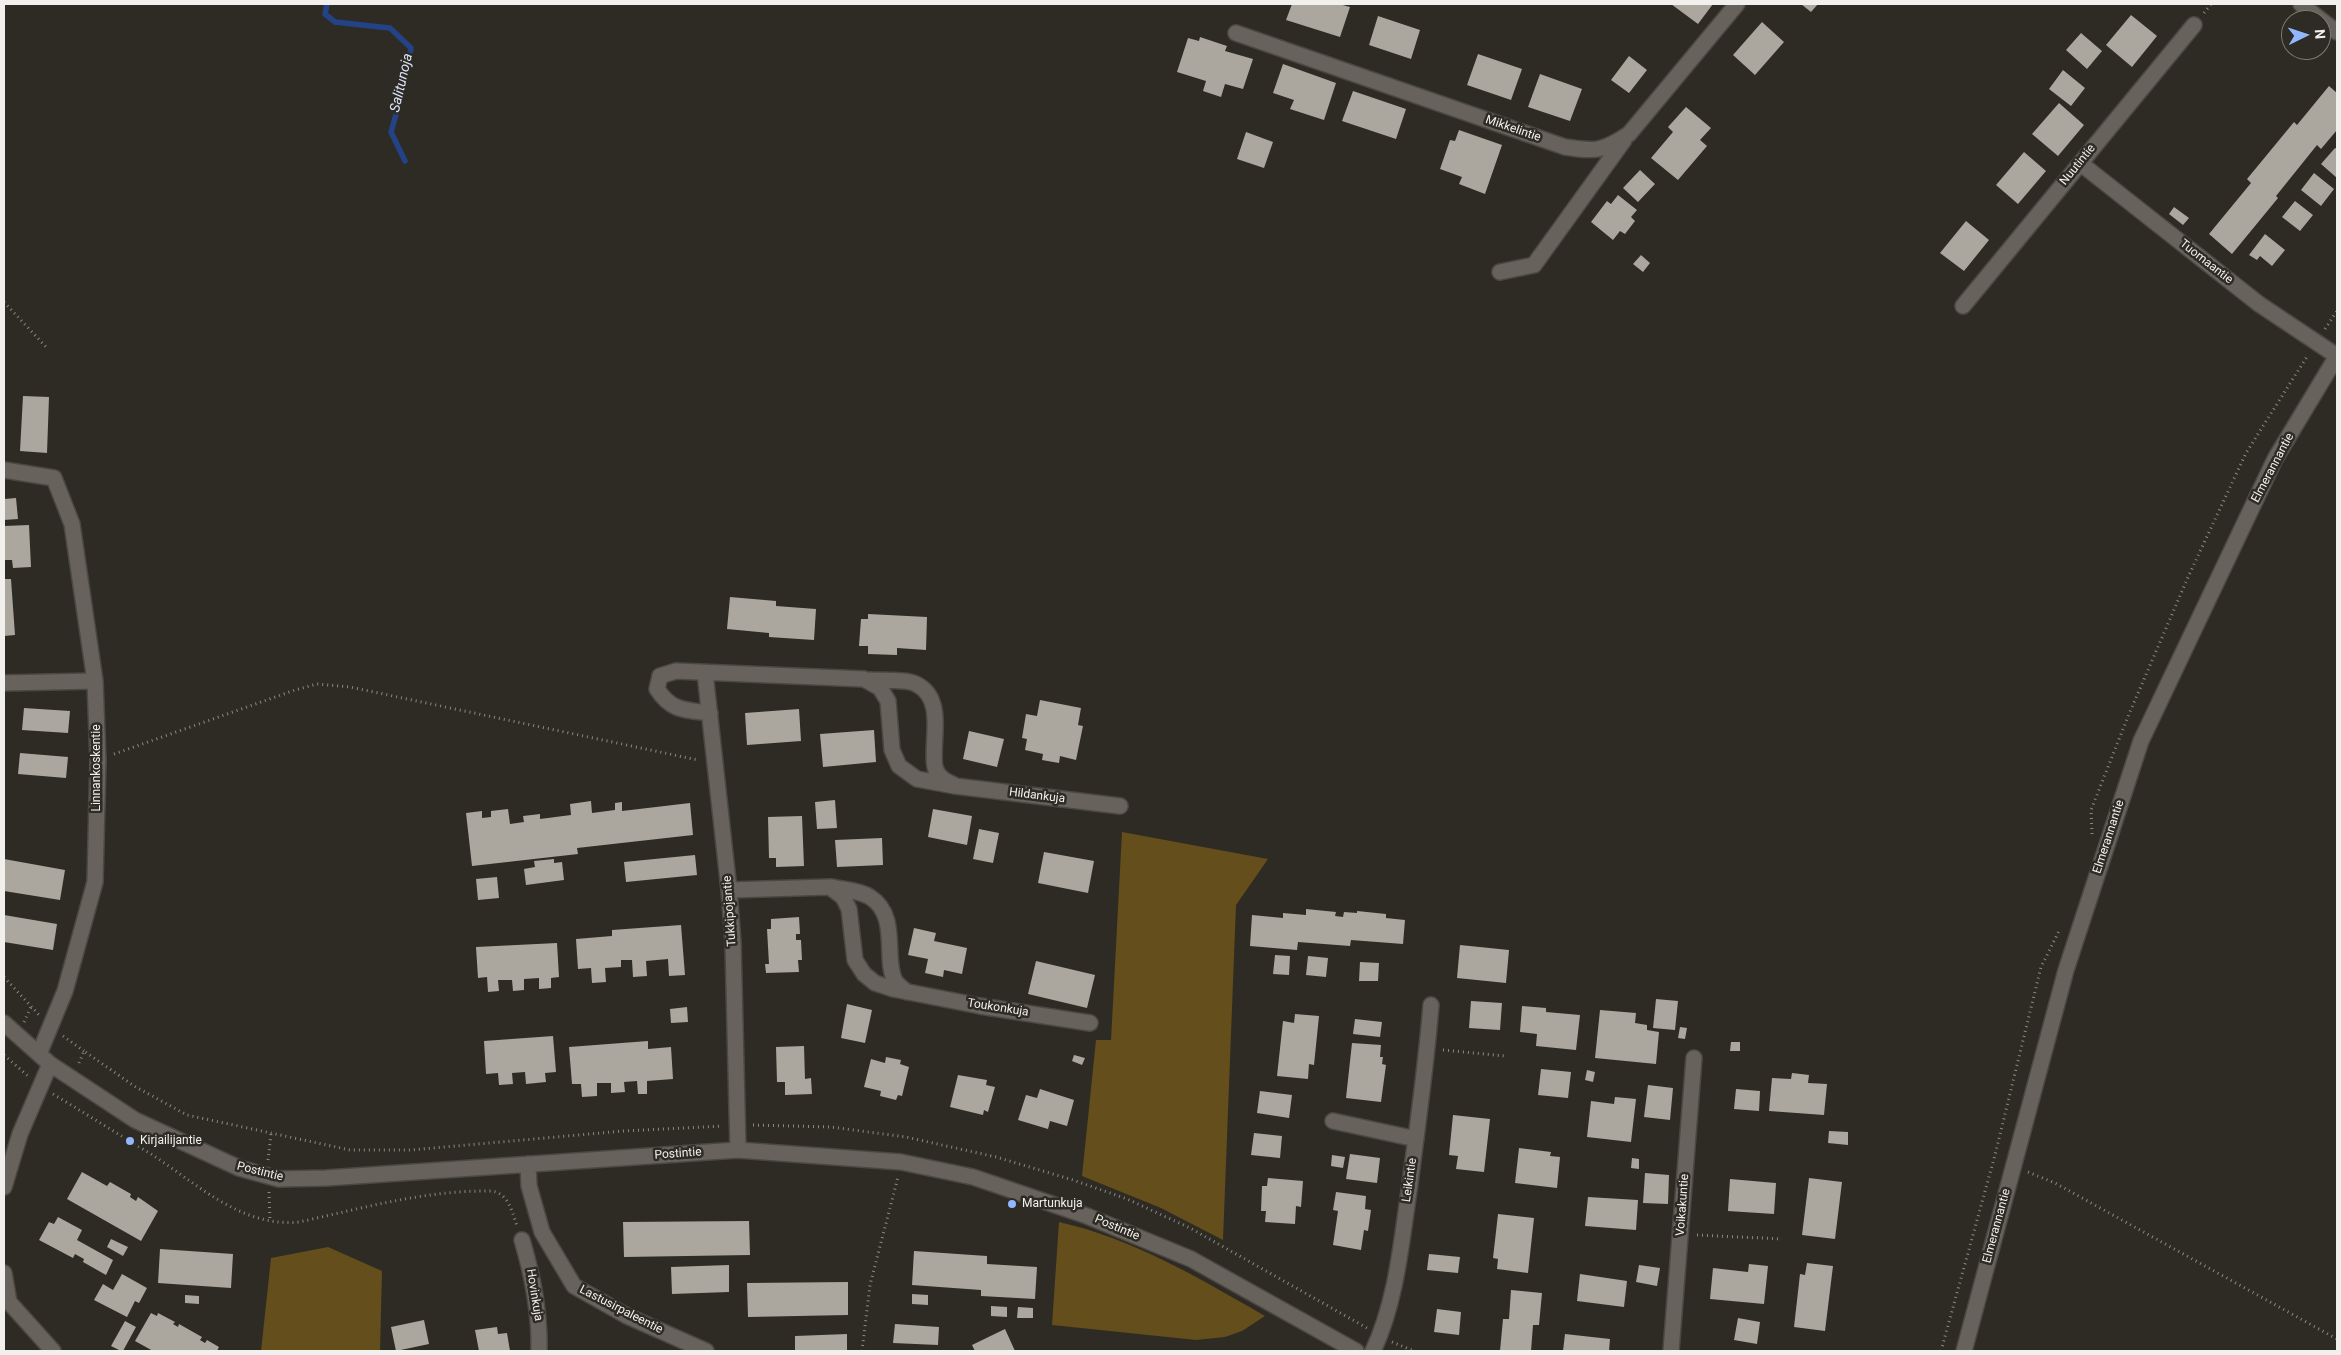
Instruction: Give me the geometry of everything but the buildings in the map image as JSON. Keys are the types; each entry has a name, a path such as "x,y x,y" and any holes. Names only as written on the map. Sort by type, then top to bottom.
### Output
{"street":[{"name":"Mikkelintie","path":"1236,33 1565,147 1591,151 1610,146 1629,134 1737,4"},
{"name":"Nuutintie","path":"1963,306 2194,24"},
{"path":"1500,272 1534,265 1629,134"},
{"name":"Tuomaantie","path":"2080,163 2260,304 2337,356"},
{"name":"Elmerannantie","path":"1964,1351 2066,970 2141,742 2275,459 2337,356"},
{"name":"Linnankoskentie","path":"4,470 54,478 72,524 95,681 98,760 95,882 44,1059"},
{"path":"710,713 681,709 665,702 657,689 660,676 676,671 915,683 927,692 933,704 936,733 935,768 942,779 955,786"},
{"name":"Tukkipojantie","path":"705,673 716,764 733,943 738,1150"},
{"name":"Hildankuja","path":"864,679 880,688 888,701 892,750 899,766 916,779 955,786 1120,806"},
{"path":"4,683 95,681"},
{"path":"729,890 830,887 856,892 870,898 880,908 890,933 892,970 896,982 907,992"},
{"name":"Toukonkuja","path":"830,887 843,897 848,909 855,960 864,974 875,983 907,992 1090,1023"},
{"name":"Leikintie","path":"1373,1351 1388,1310 1395,1276 1416,1139 1428,1048 1431,1005"},
{"name":"Postintie","path":"4,1023 44,1059 134,1120 239,1168 279,1179 326,1178 738,1150 901,1162 973,1177 1087,1216 1182,1255 1356,1351"},
{"name":"Voikakuntie","path":"1671,1351 1694,1058"},
{"path":"4,1187 6,1169 20,1134 44,1059"},
{"path":"1333,1121 1416,1139"},
{"name":"Lastusirpaleentie","path":"528,1164 529,1186 542,1232 574,1286 627,1316 706,1351"},
{"name":"Hovinkuja","path":"522,1240 531,1270 538,1307 538,1351"},
{"path":"4,1273 6,1304 53,1351"}],"path":[{"path":"4,302 47,348"},
{"path":"98,760 295,690 326,684 350,686 716,764"},
{"path":"4,978 45,1021"},
{"path":"64,1036 84,1052"},
{"path":"1428,1048 1505,1056"},
{"path":"4,1055 30,1077"},
{"path":"268,1160 271,1134"},
{"path":"862,1351 870,1285 901,1162"},
{"path":"2013,1166 2056,1183 2337,1338"},
{"path":"269,1187 270,1222"},
{"path":"1681,1234 1782,1239"},
{"path":"1390,1341 1414,1351"}],"shaded area":[{"path":"1122,832 1268,859 1236,905 1223,1240 1161,1208 1082,1176 1096,1040 1111,1040"},
{"path":"1059,1222 1087,1229 1140,1249 1191,1274 1265,1316 1242,1331 1225,1337 1196,1340 1052,1325"},
{"path":"328,1247 382,1271 380,1351 261,1351 271,1258"}],"waterway":[{"name":"Salitunoja","path":"327,4 325,14 335,22 390,28 411,48 405,83 391,132 405,161"}],"place":[{"name":"Kirjailijantie","path":"130,1141"},
{"name":"Martunkuja","path":"1012,1204"}]}
